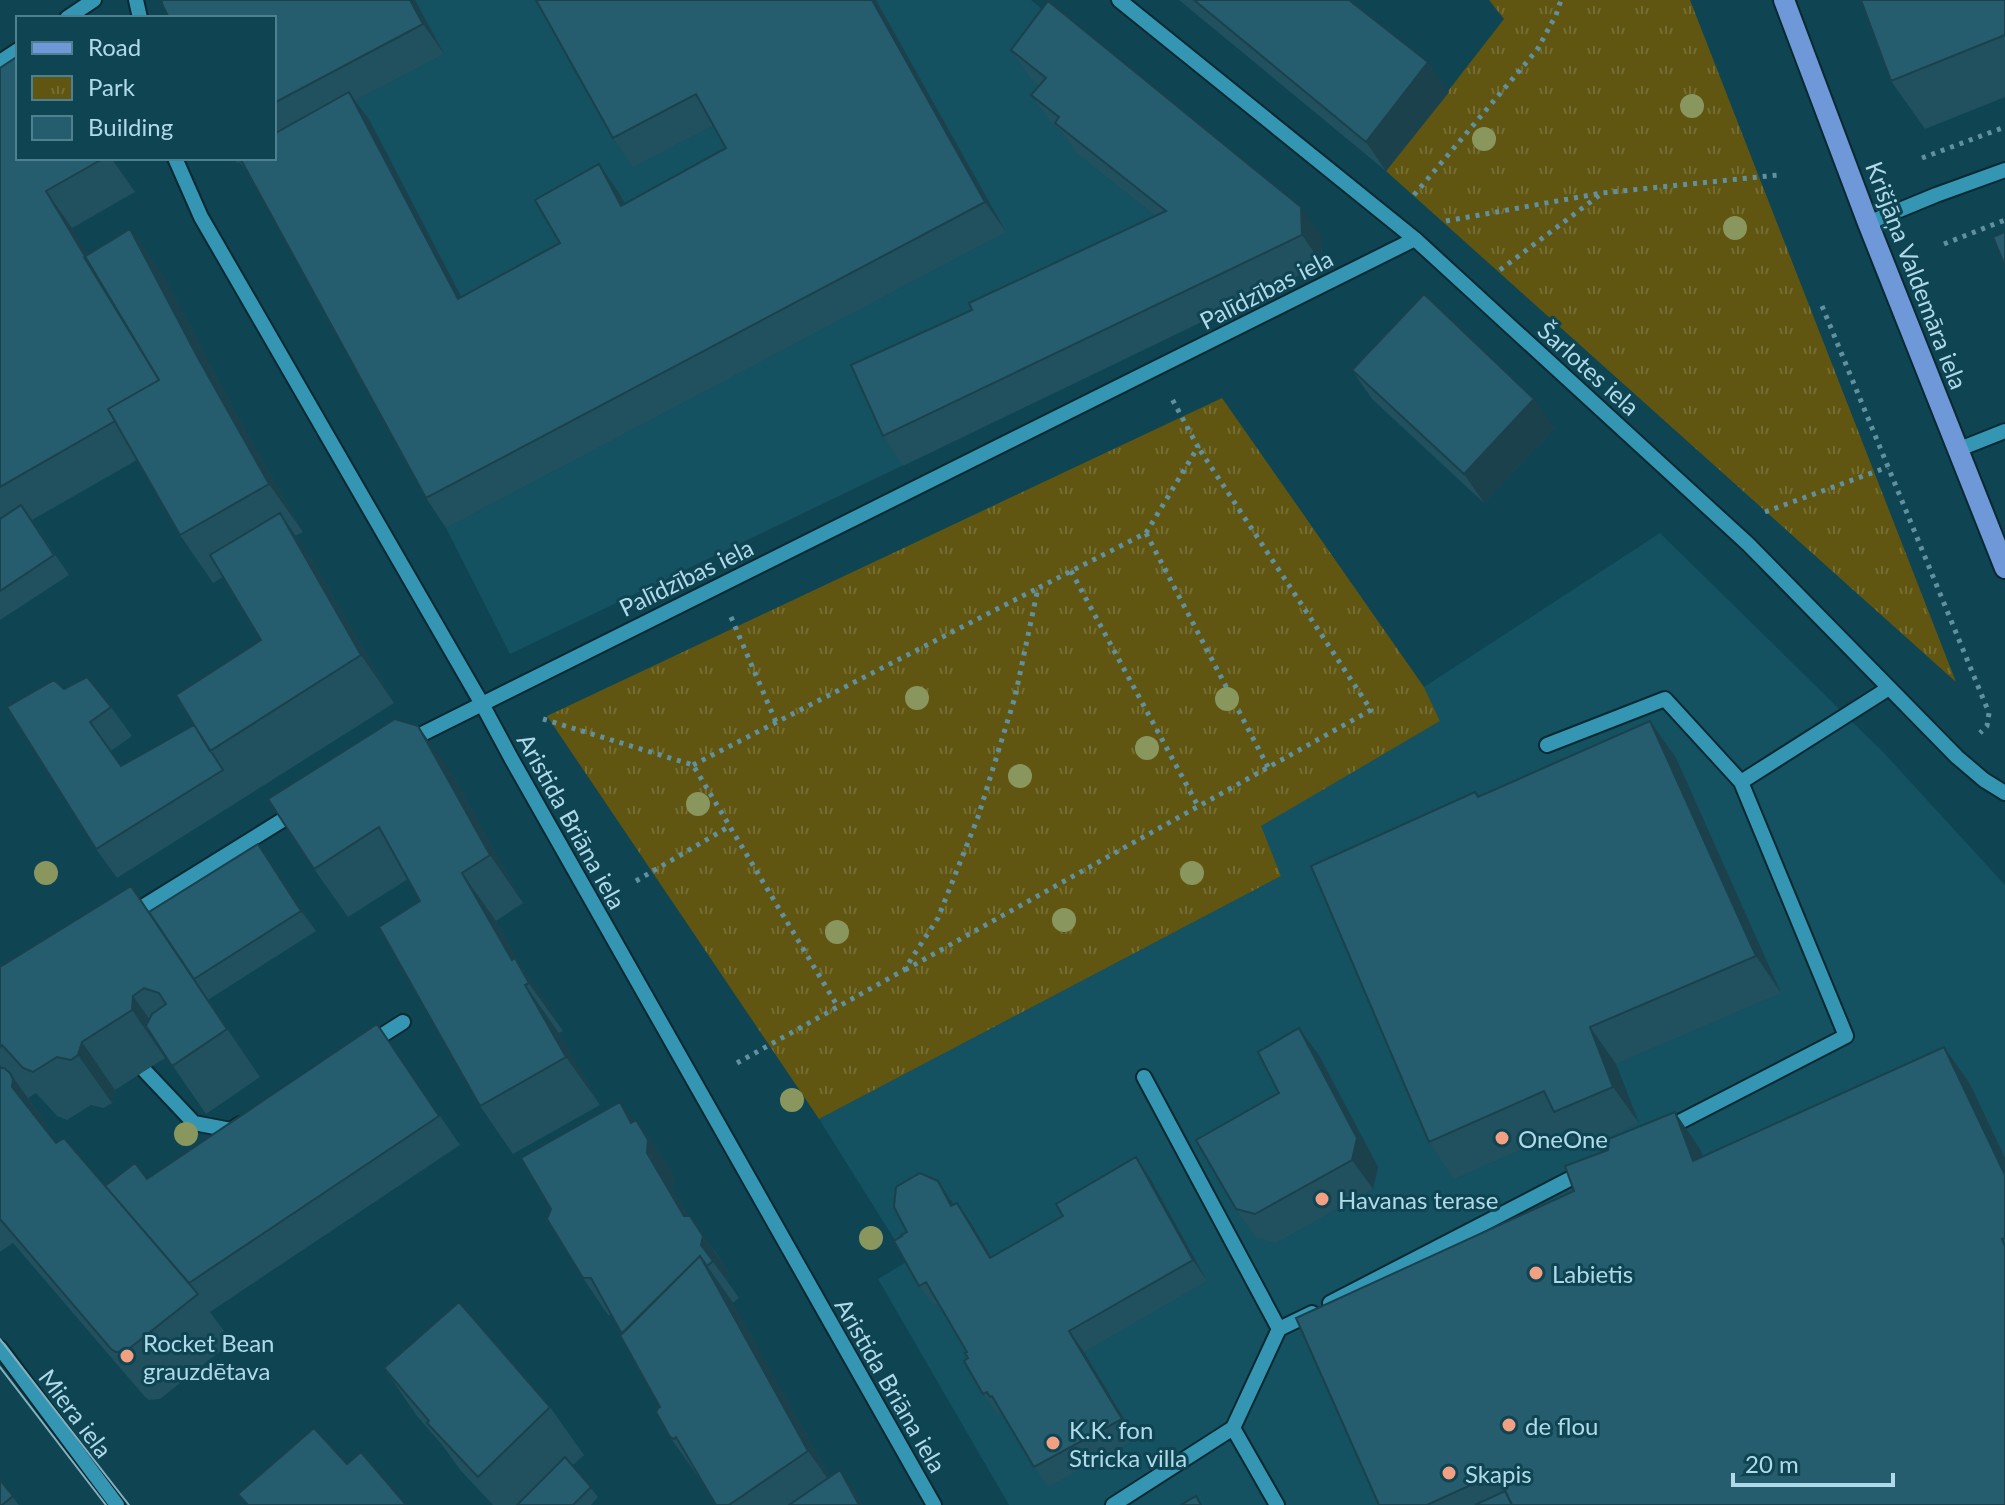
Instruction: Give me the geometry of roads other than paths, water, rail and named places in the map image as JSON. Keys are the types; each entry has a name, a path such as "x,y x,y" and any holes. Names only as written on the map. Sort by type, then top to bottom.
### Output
{"main road":[{"name":"Krišjāņa Valdemāra iela","path":"1784,0 1868,223 2005,568"}],"street":[{"path":"70,16 94,0"},
{"name":"Šarlotes iela","path":"1119,0 1415,239 1748,544 1957,757 2005,793"},
{"name":"Aristida Briāna iela","path":"176,160 201,217 482,704 934,1505"},
{"path":"1868,223 2005,170"},
{"name":"Palīdzības iela","path":"399,747 1415,239"},
{"path":"1957,450 2005,431"},
{"path":"1741,782 1889,688"},
{"path":"1547,745 1665,699 1741,782 1846,1036 1650,1138"},
{"path":"121,921 308,804"},
{"path":"364,1047 403,1022"},
{"path":"145,1071 194,1123 231,1130 258,1113"},
{"path":"1144,1077 1279,1329"},
{"path":"1113,1505 1233,1428 1279,1329 1594,1167"},
{"name":"Miera iela","path":"0,1348 117,1505"},
{"path":"1233,1428 1277,1505"}],"tram line":[{"path":"0,1339 129,1505"},
{"path":"0,1367 106,1505"}],"place":[{"name":"OneOne","path":"1502,1138"},
{"name":"Havanas terase","path":"1322,1199"},
{"name":"Labietis","path":"1536,1273"},
{"name":"Rocket Bean grauzdētava","path":"127,1356"},
{"name":"de flou","path":"1509,1425"},
{"name":"K.K. fon Stricka villa","path":"1053,1443"},
{"name":"Skapis","path":"1449,1473"}]}
